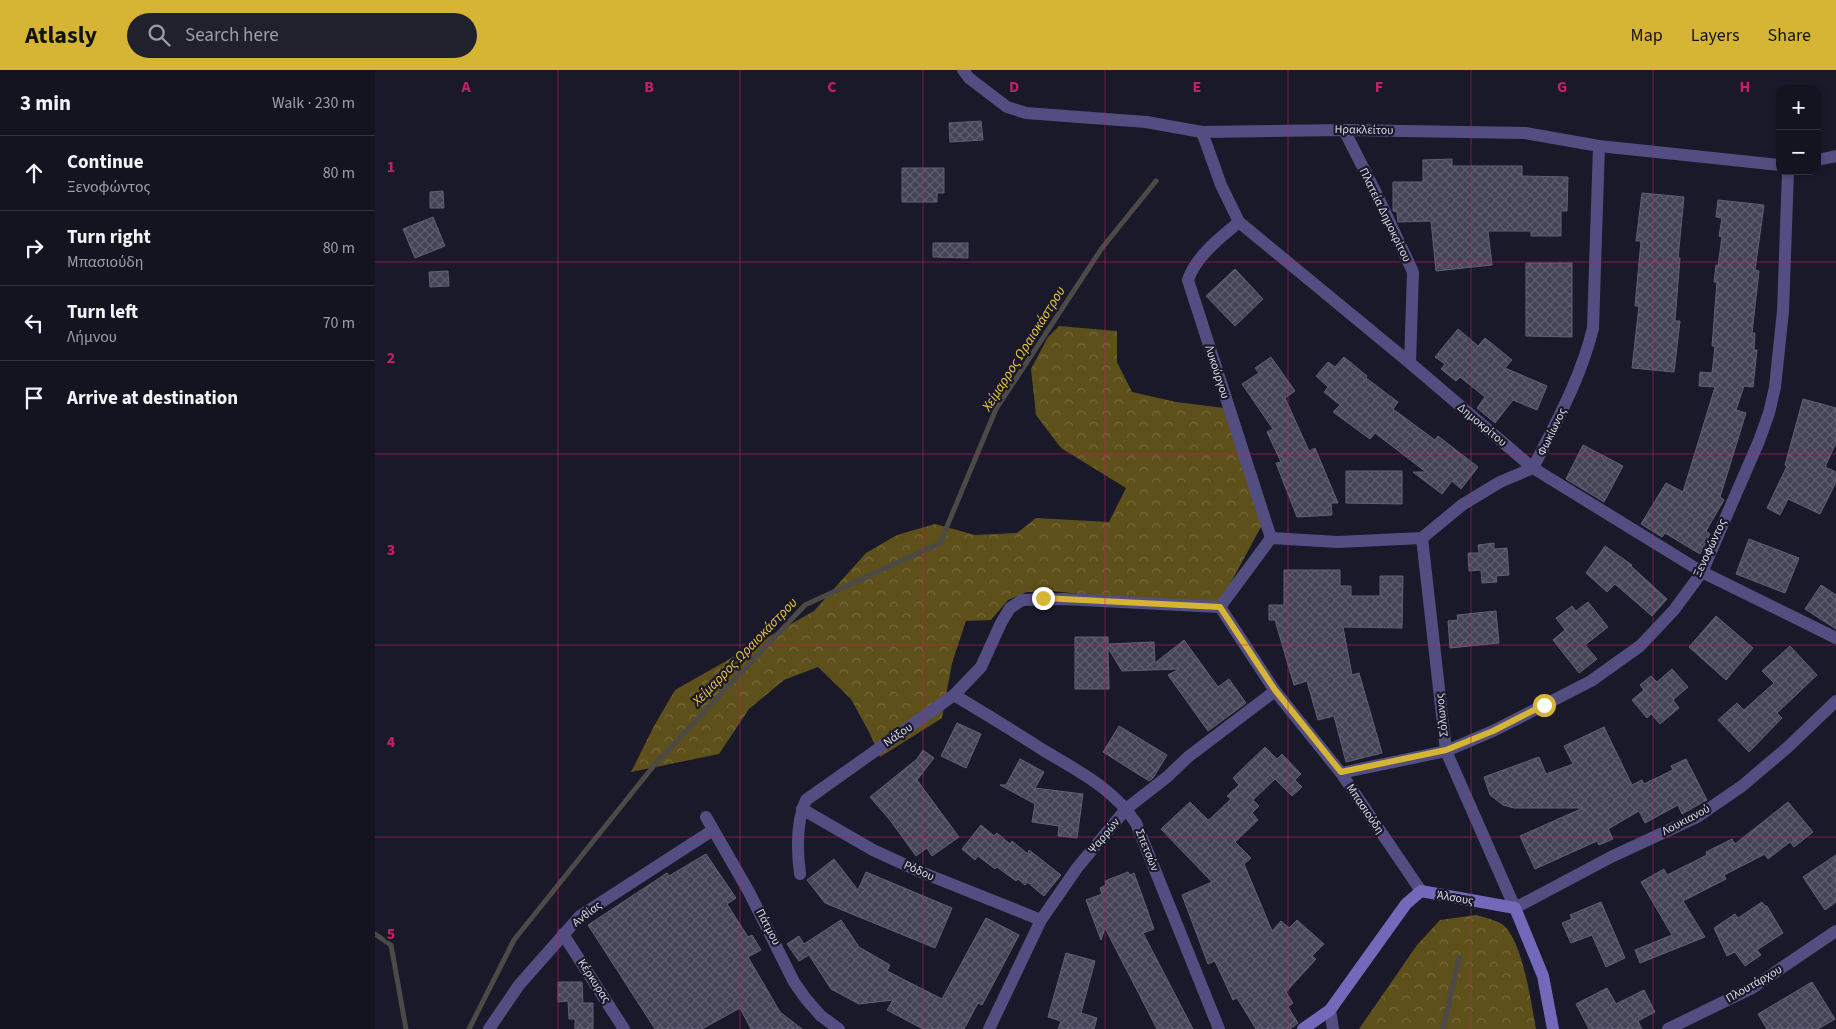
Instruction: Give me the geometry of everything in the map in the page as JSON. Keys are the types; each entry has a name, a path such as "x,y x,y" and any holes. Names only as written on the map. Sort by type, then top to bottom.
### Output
{"street":[{"name":"Ηρακλείτου","path":"963,70 969,78 1007,107 1026,113 1146,122 1202,132 1344,130 1525,133 1599,146 1776,165"},
{"name":"Πλατεία Δημοκρίτου","path":"1344,130 1413,272 1409,363"},
{"name":"Δημοκρίτου","path":"1202,132 1221,185 1239,222 1533,468 1701,572 1836,638"},
{"name":"Φωκίωνος","path":"1422,538 1462,505 1500,482 1533,468 1570,395 1586,355 1593,328 1599,146"},
{"path":"1821,159 1836,156"},
{"name":"Ξενοφώντος","path":"1341,772 1446,750 1493,731 1591,681 1641,646 1674,610 1701,572 1759,441 1769,413 1775,387 1783,311 1788,175"},
{"name":"Λυκούργου","path":"1239,222 1217,241 1192,270 1188,280 1271,538"},
{"path":"1220,607 1271,538 1338,542 1422,538"},
{"name":"Σόλωνος","path":"1422,538 1446,750 1515,908"},
{"name":"Νάξου","path":"802,809 806,800 954,695 981,667 1010,608 1022,600 1063,599 1220,607"},
{"name":"Μπασιούδη","path":"1220,607 1275,690 1341,772 1421,891"},
{"name":"Ψαρρών","path":"989,1029 1041,920 1077,868 1127,808 1167,777 1188,757 1275,690"},
{"name":"Σπετσών","path":"954,695 1086,776 1111,793 1127,808 1136,823 1219,1029"},
{"name":"Λουκιανού","path":"1515,908 1611,858 1697,817 1742,786 1788,747 1836,701"},
{"path":"800,874 798,857 802,809"},
{"name":"Ρόδου","path":"802,809 873,850 921,872 1041,920"},
{"name":"Πάτμου","path":"706,817 749,892 794,982 821,1016 839,1029"},
{"name":"Ανθίας","path":"489,1029 519,985 580,916 713,830"},
{"name":"Άλσους","path":"1303,1029 1330,1010 1406,904 1421,891 1515,908"},
{"path":"1515,908 1543,976 1553,1029"},
{"name":"Πλουτάρχου","path":"1668,1029 1752,988 1836,932"},
{"name":"Κέρκυρας","path":"563,934 625,1029"},
{"path":"1330,1010 1333,1029"}],"green space":[{"path":"1059,326 1117,331 1117,362 1132,392 1176,402 1224,408 1268,514 1216,610 1053,591 1027,592 1008,600 991,620 966,621 952,663 942,718 880,757 851,699 818,667 784,680 749,709 719,754 631,772 675,690 814,611 866,553 897,535 935,524 975,535 1017,533 1036,518 1109,522 1126,488 1061,448 1036,415 1031,369 1048,337"},
{"path":"1476,915 1502,924 1509,932 1521,957 1536,1029 1359,1029 1417,945 1440,920"}],"building":[{"path":"981,121 983,140 950,142 949,123"},
{"path":"1452,159 1452,166 1522,166 1522,176 1568,177 1567,211 1561,211 1561,236 1531,236 1531,231 1488,231 1492,265 1436,271 1431,221 1398,222 1397,212 1393,211 1393,182 1423,182 1423,160"},
{"path":"902,168 944,168 944,193 937,193 937,202 902,202"},
{"path":"443,191 444,208 430,208 430,192"},
{"path":"1642,193 1684,197 1678,258 1680,258 1675,321 1680,321 1674,372 1632,368 1639,306 1635,306 1641,241 1636,241"},
{"path":"1718,200 1764,205 1755,270 1759,271 1752,333 1755,333 1754,350 1757,350 1753,387 1744,386 1736,410 1746,413 1720,497 1724,500 1706,531 1710,534 1700,554 1665,533 1662,537 1641,524 1666,483 1683,492 1715,387 1699,386 1700,372 1712,373 1715,346 1712,346 1717,282 1714,282 1722,237 1719,236 1722,218 1716,217"},
{"path":"433,217 445,246 415,258 403,229"},
{"path":"933,243 968,243 968,258 933,257"},
{"path":"1526,263 1572,263 1572,337 1526,336"},
{"path":"1235,269 1263,299 1235,326 1206,296"},
{"path":"448,271 449,286 430,287 429,272"},
{"path":"1458,329 1478,346 1485,338 1512,360 1505,368 1547,386 1537,410 1513,400 1495,423 1477,408 1485,397 1460,377 1456,381 1441,369 1445,364 1435,357"},
{"path":"1271,357 1295,391 1285,398 1309,451 1315,448 1338,503 1331,503 1332,515 1297,517 1276,463 1281,462 1267,432 1273,429 1242,384 1259,373 1255,368"},
{"path":"1344,357 1367,376 1366,378 1398,402 1393,409 1435,440 1438,436 1478,467 1461,489 1452,481 1442,494 1413,472 1426,472 1375,433 1370,439 1333,412 1340,405 1324,392 1328,387 1316,376 1328,362 1335,367"},
{"path":"1803,399 1836,408 1836,443 1825,467 1836,472 1836,482 1820,514 1788,499 1780,515 1767,508 1787,466 1785,465"},
{"path":"1583,445 1623,466 1604,502 1566,479"},
{"path":"1346,471 1402,471 1402,504 1346,503"},
{"path":"1749,539 1799,558 1785,593 1736,574"},
{"path":"1494,543 1494,549 1507,548 1509,575 1496,576 1497,582 1482,583 1481,570 1469,571 1468,553 1479,553 1478,545"},
{"path":"1605,546 1632,565 1667,599 1652,616 1615,584 1607,592 1586,573"},
{"path":"1284,570 1340,570 1340,586 1351,586 1351,596 1380,596 1380,576 1403,576 1402,628 1343,627 1352,675 1359,673 1382,753 1346,762 1334,716 1318,720 1307,681 1294,685 1275,620 1269,620 1269,605 1284,605"},
{"path":"1821,585 1836,595 1836,629 1805,609"},
{"path":"1588,602 1608,627 1585,645 1597,659 1579,673 1553,640 1565,630 1556,618 1572,606 1576,611"},
{"path":"1496,611 1499,643 1450,648 1448,621 1458,620 1457,615"},
{"path":"1716,616 1753,648 1726,680 1689,647"},
{"path":"1075,637 1108,637 1108,644 1154,642 1155,663 1184,640 1218,687 1229,679 1246,703 1208,731 1168,675 1179,669 1122,671 1108,648 1109,689 1075,689"},
{"path":"1790,646 1817,675 1777,713 1782,718 1749,752 1718,720 1737,703 1744,710 1774,683 1762,671"},
{"path":"1672,669 1688,687 1673,700 1679,708 1660,724 1651,714 1647,718 1632,700 1644,690 1640,685 1651,676 1657,682"},
{"path":"957,723 981,734 966,768 941,756"},
{"path":"1119,726 1167,755 1153,778 1149,781 1103,752"},
{"path":"1604,727 1632,785 1642,780 1644,784 1673,770 1671,766 1686,759 1707,800 1682,814 1678,805 1645,823 1639,811 1608,829 1613,839 1599,845 1597,841 1535,869 1520,836 1583,808 1514,808 1503,805 1490,795 1484,777 1539,757 1546,774 1573,764 1564,746"},
{"path":"1265,747 1277,759 1282,754 1301,774 1295,780 1302,787 1292,796 1275,779 1253,800 1259,806 1252,813 1258,820 1235,842 1251,858 1244,864 1272,931 1281,921 1289,928 1297,920 1324,944 1312,956 1316,959 1286,992 1293,1003 1288,1007 1298,1023 1290,1029 1256,1029 1237,998 1233,1000 1215,961 1208,964 1182,895 1212,882 1161,829 1190,802 1208,820 1210,819 1231,799 1227,796 1239,785 1233,778"},
{"path":"923,750 934,758 917,780 959,837 932,856 927,848 916,856 890,820 870,797 917,759"},
{"path":"1020,759 1044,772 1035,788 1083,794 1077,838 1058,836 1059,826 1032,822 1035,804 1000,785 1006,785"},
{"path":"1788,802 1813,832 1794,847 1790,842 1768,859 1765,854 1724,875 1726,879 1683,901 1705,937 1640,963 1635,950 1672,935 1641,882 1664,869 1667,875 1707,855 1706,852 1732,839 1735,844"},
{"path":"981,825 994,836 997,833 1010,844 1012,841 1028,854 1029,850 1061,875 1044,896 1027,882 1025,885 1018,879 1016,881 997,867 995,869 978,856 975,860 962,849"},
{"path":"706,854 736,898 727,904 748,937 752,935 761,950 748,957 780,1012 802,1029 751,1029 740,1008 702,1029 655,1029 588,925 667,873 669,876"},
{"path":"1836,855 1836,902 1825,910 1803,877"},
{"path":"834,859 858,890 866,872 952,908 935,948 825,903 807,880"},
{"path":"1128,872 1130,875 1134,873 1154,929 1143,933 1193,1029 1157,1029 1105,928 1101,940 1086,900 1102,894 1100,888 1106,885 1105,881"},
{"path":"1601,902 1625,958 1606,967 1592,935 1571,943 1562,923 1572,919 1570,915"},
{"path":"1762,902 1767,906 1783,933 1757,950 1761,955 1745,966 1735,952 1727,956 1714,928 1735,914 1738,918"},
{"path":"986,918 1019,935 982,1005 978,1003 964,1029 923,1029 887,1010 893,1000 859,1004 831,989 809,955 799,961 787,944 799,936 804,944 841,920 859,947 890,965 887,971 942,999"},
{"path":"1066,953 1095,961 1081,1013 1097,1018 1094,1029 1058,1029 1061,1021 1048,1017"},
{"path":"558,982 582,982 583,1003 593,1003 593,1029 575,1029 575,1019 569,1019 568,1001 558,1002"},
{"path":"1812,982 1835,1019 1818,1029 1767,1029 1758,1014"},
{"path":"1607,988 1616,1004 1644,990 1655,1012 1638,1021 1642,1029 1589,1029 1576,1004"}],"waterway":[{"name":"Χείμαρρος Ωραιοκάστρου","path":"469,1029 514,940 656,763 805,605 940,543 996,409 1102,248 1156,181"},
{"name":"Χείμαρρος Ωραιοκάστρου","path":"375,934 391,945 406,1029"},
{"name":"Χείμαρρος Ωραιοκάστρου","path":"1443,1029 1459,958"}],"route":[{"path":"1043,598 1220,607 1275,690 1341,772 1446,750 1493,731 1544,705"}]}
